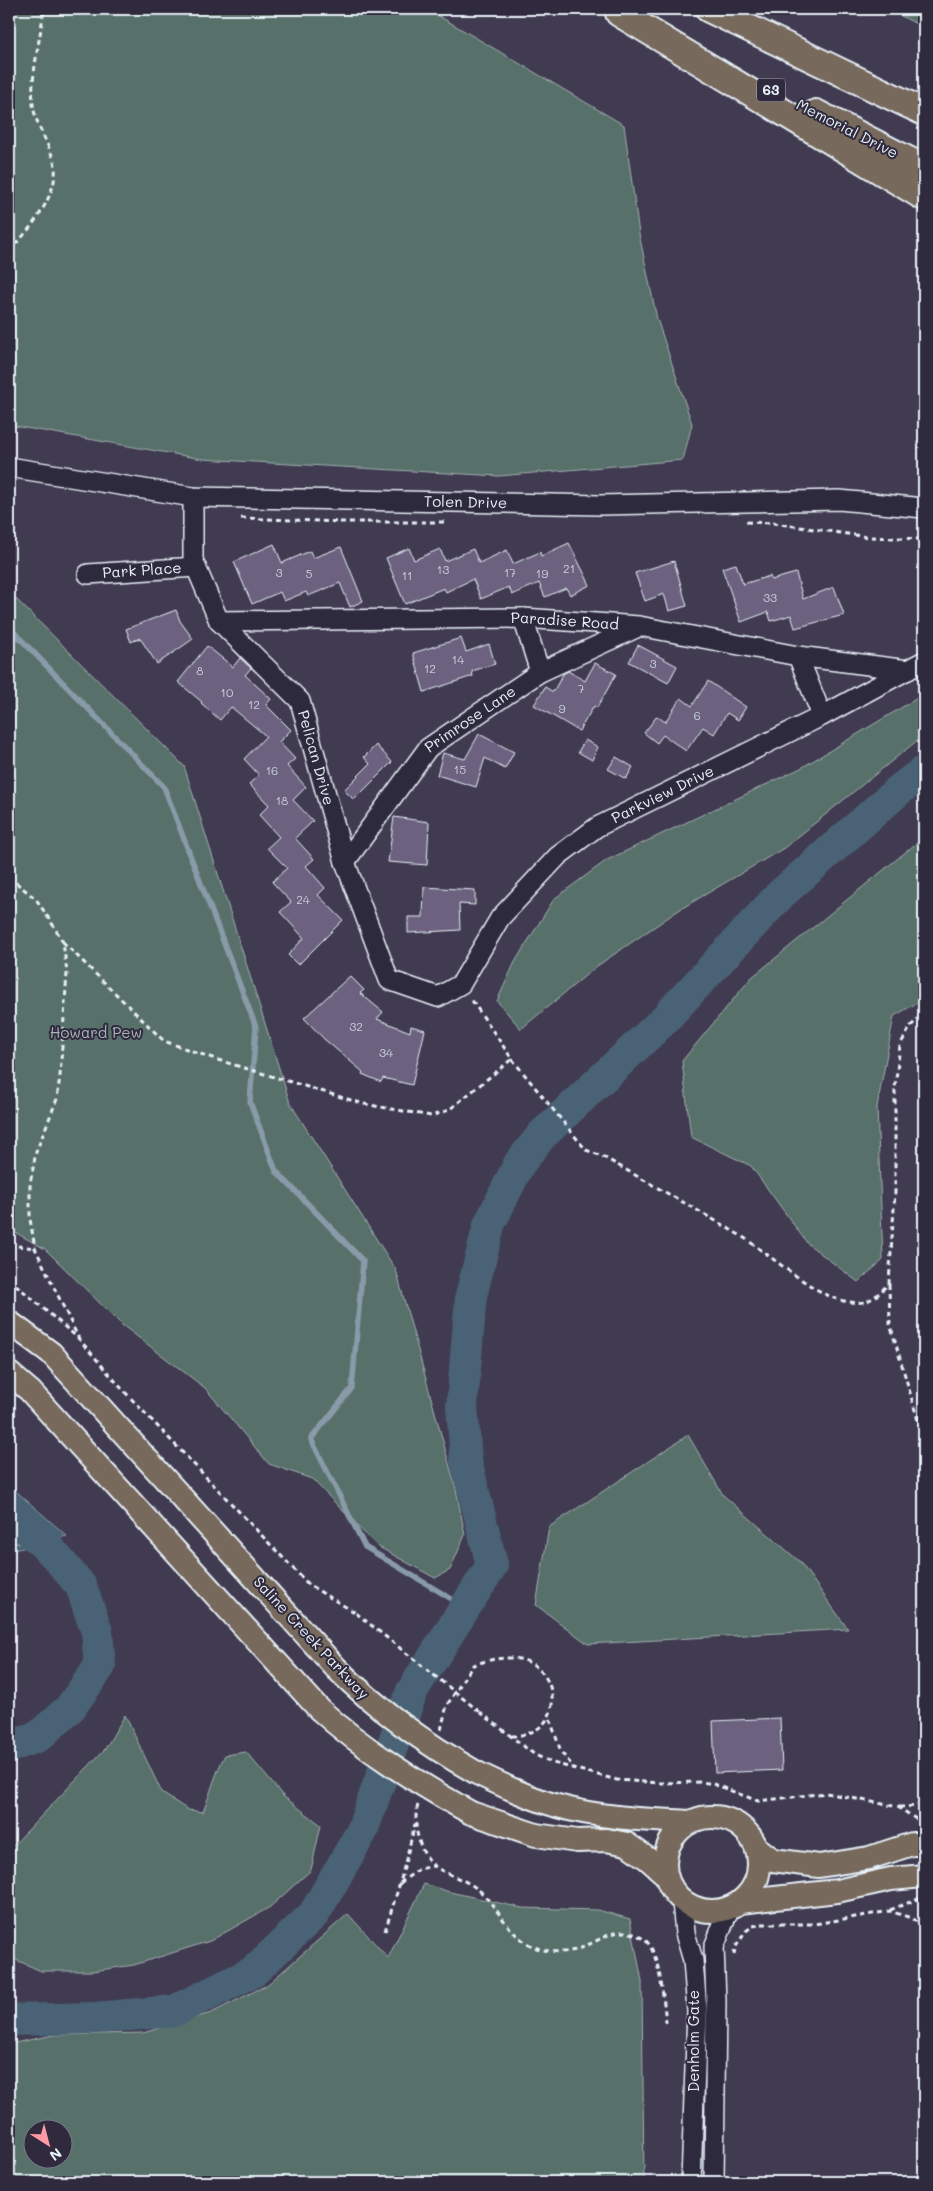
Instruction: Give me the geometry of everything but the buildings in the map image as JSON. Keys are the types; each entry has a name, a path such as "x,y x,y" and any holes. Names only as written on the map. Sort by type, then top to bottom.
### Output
{"highway":[{"path":"709,9 924,112"},
{"path":"614,11 924,196"},
{"name":"Memorial Drive","path":"614,11 924,168"}],"main road":[{"name":"Saline Creek Parkway","path":"9,1322 51,1353 336,1668 363,1695 402,1727 477,1773 525,1795 556,1806 627,1819 691,1822"},
{"path":"9,1373 30,1391 319,1709 341,1729 388,1762 471,1813 536,1835 577,1841 606,1840 627,1844 666,1874"},
{"path":"734,1906 751,1892 758,1877 759,1862 756,1847 748,1834 736,1824 722,1818 706,1817 691,1822 678,1831 669,1844 665,1858 666,1874 672,1889 682,1901 695,1908 710,1912 734,1906 837,1891 891,1879 924,1876"},
{"path":"756,1847 773,1860 819,1866 869,1858 912,1844 924,1844"}],"street":[{"name":"Tolen Drive","path":"9,467 193,496 600,505 839,500 924,508"},
{"name":"Pelican Drive","path":"193,496 193,560 218,621 300,701 345,862 389,980 438,997 457,986"},
{"name":"Park Place","path":"88,574 196,567"},
{"name":"Paradise Road","path":"218,621 523,618 639,626 798,656 916,666"},
{"path":"523,618 540,672"},
{"name":"Primrose Lane","path":"345,862 428,748 540,672 639,626"},
{"path":"798,656 822,716"},
{"name":"Parkview Drive","path":"457,986 500,918 558,856 597,828 822,716 916,666"},
{"name":"Denholm Gate","path":"682,1901 685,1933 693,1960 697,2011 691,2182"},
{"name":"Denholm Gate","path":"714,2182 716,2001 714,1947 734,1906"}],"path":[{"path":"9,250 20,240 47,202 55,176 54,164 33,104 44,9"},
{"path":"9,877 36,899 63,942 164,1042 364,1104 431,1116 449,1110 512,1058"},
{"path":"63,942 68,973 60,1076 57,1099 36,1152 30,1184 30,1219 35,1248 79,1339"},
{"path":"457,986 586,1150 602,1156 742,1237 820,1291 842,1301 857,1303 873,1300 890,1283"},
{"path":"924,1012 911,1026 900,1045 896,1088 895,1193 890,1283 890,1324 924,1440"},
{"path":"9,1244 35,1248"},
{"path":"9,1279 79,1339 122,1389 309,1585 356,1613 534,1755 553,1763 617,1780 659,1783 702,1782 713,1784 758,1802 826,1793 898,1806 913,1806 924,1801"},
{"path":"550,1718 561,1752 574,1769"},
{"path":"898,1806 919,1821 924,1822"},
{"path":"386,1931 415,1824"},
{"path":"400,1883 419,1869 434,1866"},
{"path":"733,1961 735,1948 740,1938 753,1926 815,1924 890,1911 918,1899 924,1899"},
{"path":"890,1911 911,1918 924,1927"}],"green space":[{"path":"9,9 427,9 624,125 639,234 657,319 692,424 683,460 499,476 202,459 9,425"},
{"path":"888,9 924,9 924,28"},
{"name":"Howard Pew","path":"9,592 184,766 290,1103 396,1270 456,1489 465,1535 450,1570 435,1578 377,1546 312,1479 269,1464 205,1388 122,1325 45,1249 9,1229"},
{"path":"924,694 924,735 784,848 679,910 597,966 521,1029 497,1001 515,962 554,899 607,860 801,768"},
{"path":"924,837 924,999 894,1016 877,1107 883,1260 858,1282 807,1243 751,1166 691,1137 682,1061 751,978"},
{"path":"688,1435 723,1495 800,1562 848,1629 588,1644 536,1605 549,1527"},
{"path":"125,1715 162,1793 188,1810 203,1812 225,1755 246,1752 283,1796 321,1825 311,1870 270,1907 210,1941 134,1965 93,1971 41,1971 12,1958 9,1946 9,1850 105,1749"},
{"path":"424,1884 450,1892 522,1908 598,1910 630,1919 642,1981 644,2182 9,2182 9,2044 54,2035 143,2033 211,2013 267,1985 348,1914 388,1958"}],"water":[{"path":"9,1485 67,1536 19,1549 9,1545"}],"waterway":[{"path":"9,627 164,787 256,1027 250,1102 276,1171 363,1261 352,1388 311,1439 365,1547 465,1607"},
{"path":"9,2020 95,2018 174,2011 253,1972 314,1914 362,1831 412,1691 492,1565 466,1461 462,1406 471,1296 489,1225 519,1164 542,1135 662,1022 781,894 899,790 924,771"},
{"path":"9,1512 53,1553 81,1586 97,1632 100,1666 70,1708 39,1736 9,1747"}]}
